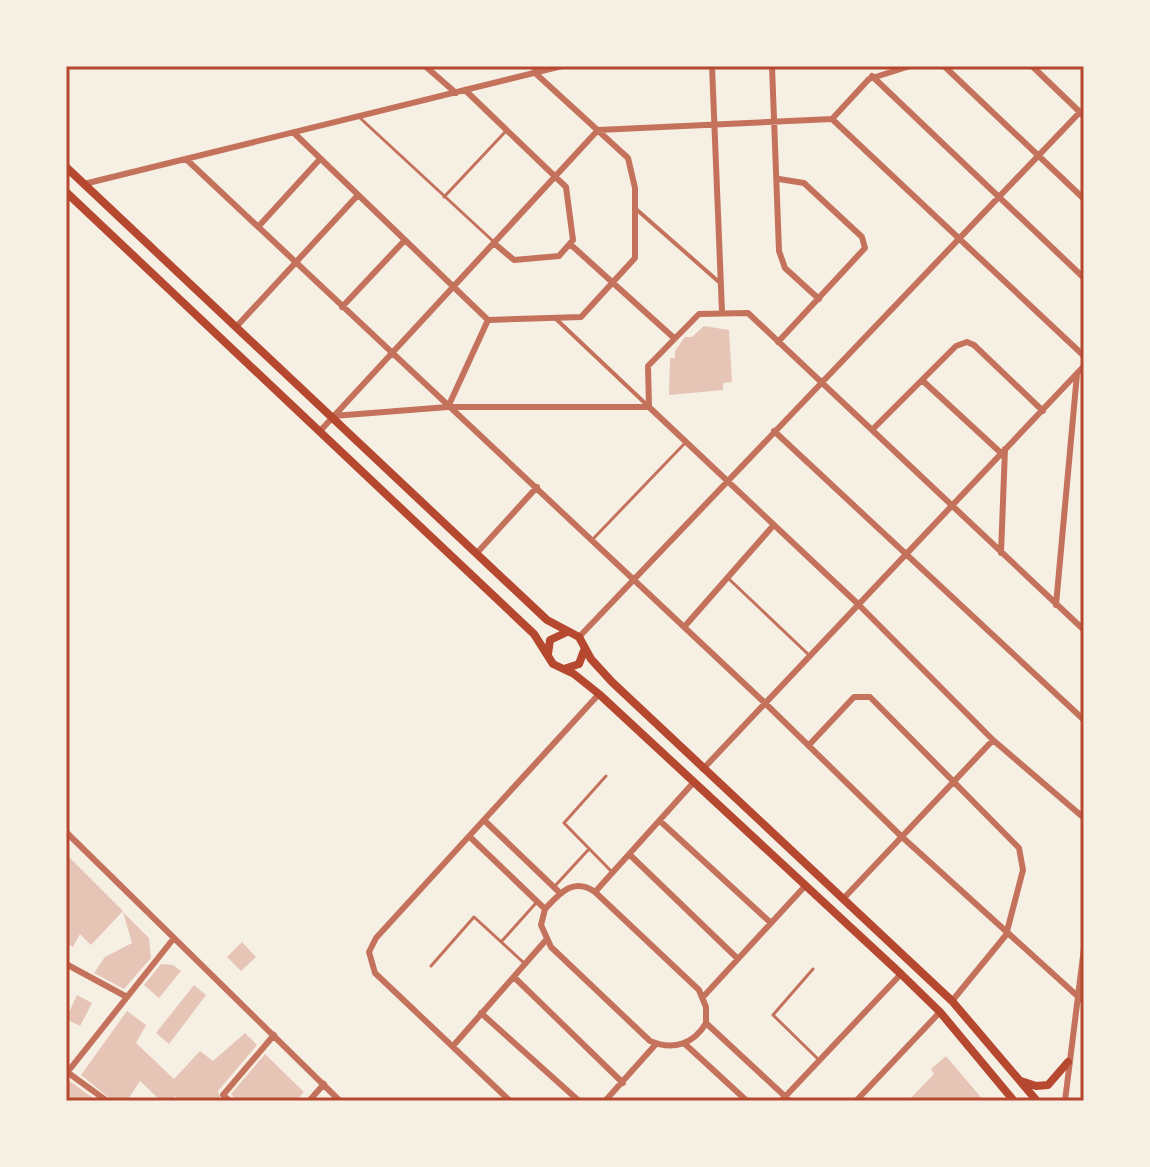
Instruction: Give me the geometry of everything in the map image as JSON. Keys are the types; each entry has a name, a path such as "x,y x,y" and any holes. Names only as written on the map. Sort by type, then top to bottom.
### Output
{"main road":[{"path":"66,167 547,620 579,637 606,676 952,1001 1037,1101"},
{"path":"66,192 534,634 549,659 599,694 901,974 940,1012 1014,1101"},
{"path":"549,659 550,640 567,632"},
{"path":"563,669 579,664 585,647"},
{"path":"1020,1080 1036,1086 1048,1085 1068,1062"}],"street":[{"path":"425,66 456,93"},
{"path":"84,184 562,66"},
{"path":"712,66 722,312"},
{"path":"772,66 781,259 790,274 819,299"},
{"path":"321,430 598,130 832,119 872,76 910,66"},
{"path":"944,66 1084,199"},
{"path":"579,637 819,383 1082,114 1032,66"},
{"path":"294,133 488,320 581,317 635,258 633,171 628,158 534,72"},
{"path":"872,76 1084,278"},
{"path":"465,90 566,187 573,240 559,256 514,260 495,244"},
{"path":"832,119 1084,356"},
{"path":"186,159 685,626 1006,935 1082,999"},
{"path":"258,227 320,159"},
{"path":"778,342 864,253 865,243 804,183 779,179"},
{"path":"237,326 358,195"},
{"path":"636,209 721,283"},
{"path":"342,307 404,241"},
{"path":"570,244 674,338"},
{"path":"649,407 648,366 699,314 748,313 1084,630"},
{"path":"555,318 772,527 858,604 993,740 1084,818"},
{"path":"448,407 488,320"},
{"path":"872,430 956,346 967,342 1043,411"},
{"path":"703,769 1084,366"},
{"path":"1056,605 1080,386 1077,374"},
{"path":"923,381 1003,451 1001,553"},
{"path":"333,416 448,407 649,407"},
{"path":"774,431 1084,720"},
{"path":"476,554 537,487"},
{"path":"685,626 772,527"},
{"path":"510,1101 375,973 369,952 376,938 486,822 599,694"},
{"path":"809,745 854,697 865,695 875,701 953,779 1022,854 1023,870 1006,935 952,1001"},
{"path":"844,898 993,740"},
{"path":"595,892 694,782"},
{"path":"660,821 771,923"},
{"path":"486,822 560,893"},
{"path":"66,832 340,1101"},
{"path":"471,838 545,909"},
{"path":"630,855 738,959"},
{"path":"706,1023 694,1039 685,1044 656,1044 546,940 541,925 545,909 560,893 580,885 595,892 703,997 706,1023 785,1100 901,974"},
{"path":"703,997 806,885"},
{"path":"107,1101 66,1073 174,938"},
{"path":"453,1046 546,940"},
{"path":"1065,1101 1068,1062 1082,999 1084,948"},
{"path":"66,964 127,997"},
{"path":"514,977 623,1083"},
{"path":"856,1101 940,1012"},
{"path":"481,1013 579,1101"},
{"path":"230,1101 223,1095 274,1035"},
{"path":"605,1101 656,1044"},
{"path":"685,1044 747,1101"},
{"path":"309,1101 324,1084"}],"lane":[{"path":"359,117 495,244"},
{"path":"444,197 506,131"},
{"path":"592,540 686,442"},
{"path":"729,579 810,656"},
{"path":"606,776 564,823 613,873"},
{"path":"554,887 589,849"},
{"path":"501,942 537,902"},
{"path":"431,966 474,917 525,964"},
{"path":"813,969 773,1015 819,1060"}],"building":[{"path":"704,326 729,330 732,382 723,383 723,390 669,395 670,358 675,358 675,351 685,337 692,337"},
{"path":"66,854 123,911 91,945 80,934 73,947 66,943"},
{"path":"123,912 149,938 151,958 124,989 94,973 105,957 132,943"},
{"path":"242,942 256,957 241,971 227,957"},
{"path":"161,964 173,965 181,971 159,998 144,985"},
{"path":"194,985 206,995 169,1044 156,1033"},
{"path":"77,995 92,1003 80,1026 66,1019"},
{"path":"127,1011 146,1025 136,1043 174,1079 200,1051 213,1061 245,1033 257,1045 218,1091 221,1101 180,1101 175,1096 170,1101 165,1098 161,1101 140,1081 127,1101 113,1101 81,1075"},
{"path":"265,1054 304,1092 296,1101 236,1101 231,1094"},
{"path":"946,1056 984,1101 908,1101 934,1074 931,1069"},
{"path":"67,1080 74,1084 97,1101 66,1101"}]}
